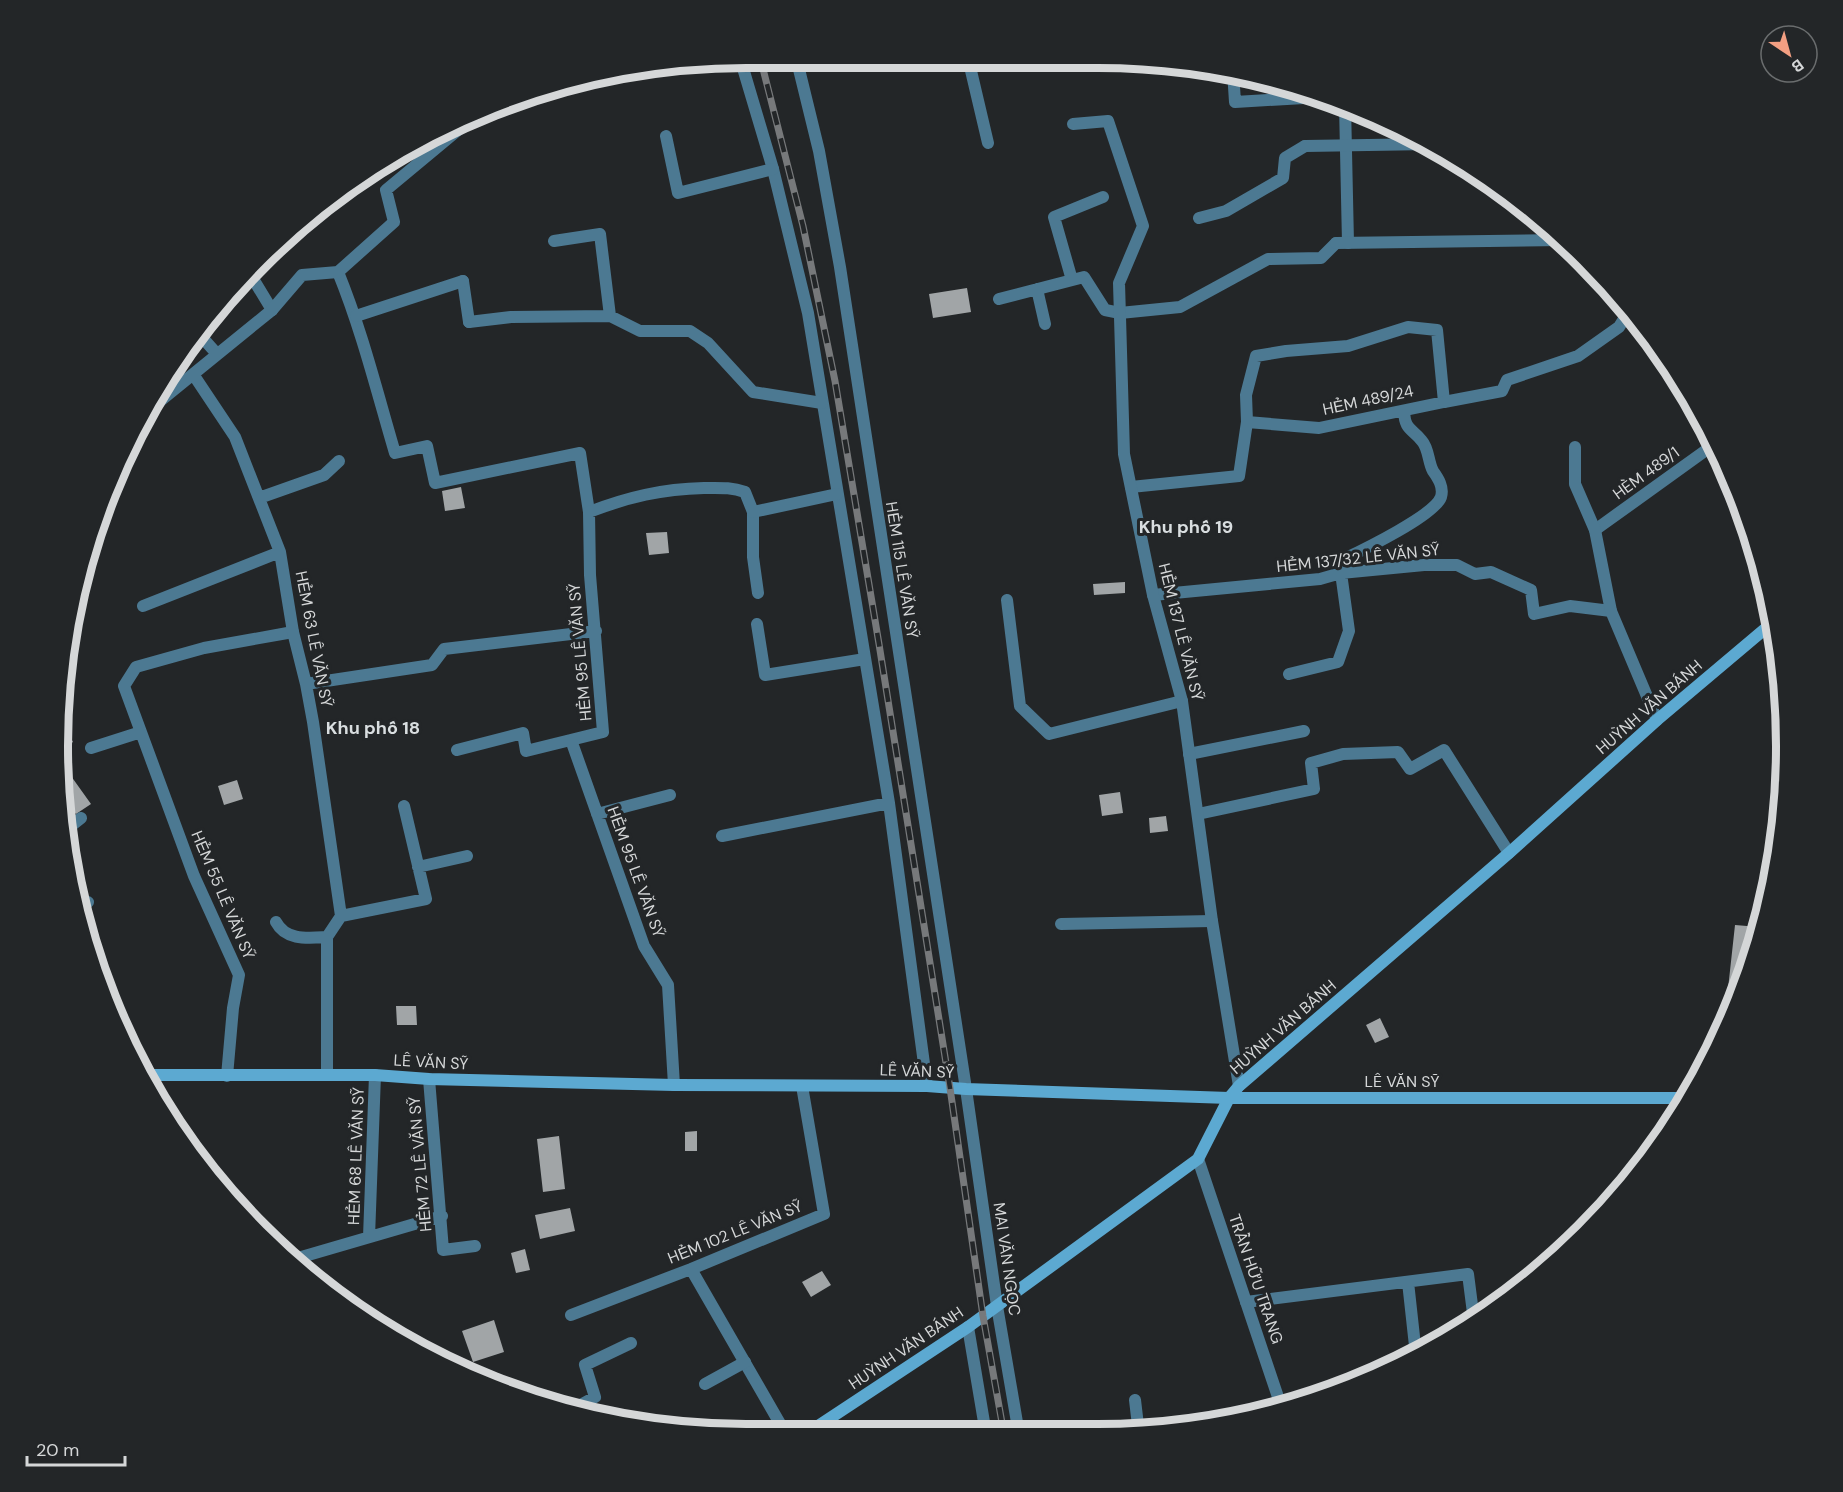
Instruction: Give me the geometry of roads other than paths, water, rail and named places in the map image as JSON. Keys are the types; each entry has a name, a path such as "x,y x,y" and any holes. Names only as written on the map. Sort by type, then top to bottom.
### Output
{"main road":[{"name":"HUỲNH VĂN BÁNH","path":"821,1424 968,1327 1198,1159 1229,1098 1239,1086 1509,853 1657,720 1765,629"},
{"name":"LÊ VĂN SỸ","path":"153,1075 375,1075 429,1079 674,1085 927,1086 1229,1098 1677,1098"}],"street":[{"path":"743,68 773,169 808,313 889,803 927,1086"},
{"name":"HẺM 115 LÊ VĂN SỸ","path":"799,68 819,151 840,267 966,1089"},
{"path":"970,68 988,143"},
{"path":"1234,82 1235,102 1297,98"},
{"path":"1342,243 1345,115"},
{"name":"HẺM 137 LÊ VĂN SỸ","path":"1074,124 1108,121 1143,226 1119,283 1124,454 1153,595 1182,701 1212,921 1239,1086"},
{"path":"164,398 272,310 302,275 338,272 394,222 386,190 454,133"},
{"path":"666,136 678,193 773,169"},
{"path":"1199,218 1226,211 1283,178 1285,158 1305,146 1410,144"},
{"path":"1072,280 1054,217 1103,197"},
{"path":"554,241 600,234 610,316"},
{"path":"999,299 1084,277 1105,310 1120,314 1180,307 1268,260 1321,258 1342,243 1549,240"},
{"path":"338,272 356,316 462,281 469,322 512,317 610,316 640,331 690,331 708,343 753,392 822,403"},
{"path":"254,280 272,310"},
{"path":"1037,290 1045,324"},
{"name":"HẺM 95 LÊ VĂN SỸ","path":"356,316 395,453 427,446 435,483 579,453 589,512 590,575 603,732 526,751 523,733 457,750"},
{"name":"HẺM 489/24","path":"1247,422 1319,428 1502,391 1507,380 1578,356 1619,327 1624,319"},
{"path":"1131,488 1239,476 1247,422 1246,395 1256,356 1348,346 1408,327 1437,330 1444,402"},
{"path":"204,339 217,354"},
{"name":"HẺM 63 LÊ VĂN SỸ","path":"193,374 235,437 280,552 293,632 306,684 341,915"},
{"path":"1289,674 1338,662 1349,631 1341,573 1344,559 1391,536 1435,504 1441,496 1438,475 1433,470 1422,441 1407,426 1404,411"},
{"path":"1575,447 1575,484 1596,530 1611,611 1657,720"},
{"name":"HÈM 489/1","path":"1596,530 1707,449"},
{"path":"259,498 324,475 339,461"},
{"path":"589,512 626,498 673,489 733,488 746,492 753,512 753,557 758,593"},
{"path":"753,512 837,494"},
{"name":"HẺM 63 LÊ VĂN SỸ","path":"143,606 280,552"},
{"name":"HẺM 137/32 LÊ VĂN SỸ","path":"1153,595 1320,579 1341,573 1424,565 1457,565 1475,574 1491,572 1531,590 1534,614 1570,606 1611,611"},
{"path":"1007,600 1020,706 1049,734 1182,701"},
{"path":"757,624 765,675 865,659"},
{"path":"306,684 432,665 444,648 596,631"},
{"name":"HẺM 55 LÊ VĂN SỸ","path":"227,1076 233,1008 239,975 195,876 124,686 136,667 204,648 293,632"},
{"path":"91,748 141,732"},
{"path":"1189,754 1304,732"},
{"name":"HẺM 95 LÊ VĂN SỸ","path":"571,740 644,946 668,985 674,1085"},
{"path":"1198,814 1314,789 1311,763 1343,754 1398,752 1410,769 1444,750 1509,853"},
{"name":"HẺM 95 LÊ VĂN SỸ","path":"597,814 669,795"},
{"path":"722,837 889,803"},
{"path":"327,1075 327,937 341,915 426,899 404,806"},
{"path":"72,825 81,818"},
{"path":"418,867 467,856"},
{"path":"1061,924 1212,921"},
{"path":"276,922 280,930 291,936 327,937"},
{"name":"HẺM 68 LÊ VĂN SỸ","path":"369,1237 375,1075"},
{"name":"HẺM 72 LÊ VĂN SỸ","path":"429,1079 443,1250 476,1246"},
{"name":"HẺM 102 LÊ VĂN SỸ","path":"571,1315 824,1214 802,1086"},
{"name":"MAI VĂN NGỌC","path":"966,1089 997,1306 1017,1424"},
{"name":"TRẦN HỮU TRANG","path":"1198,1159 1279,1399"},
{"name":"HẺM 68 LÊ VĂN SỸ","path":"300,1257 442,1216"},
{"path":"691,1269 780,1424"},
{"path":"1246,1302 1468,1274 1473,1311"},
{"path":"1408,1282 1415,1345"},
{"path":"968,1327 984,1424"},
{"path":"583,1404 595,1397 585,1365 631,1343"},
{"path":"705,1383 745,1362"},
{"path":"1135,1400 1138,1423"}],"railway":[{"path":"763,68 803,226 835,381 950,1088 983,1316 1002,1424"}],"district":[{"name":"Khu phố 19","path":"1186,527"},
{"name":"Khu phố 18","path":"373,728"}]}
